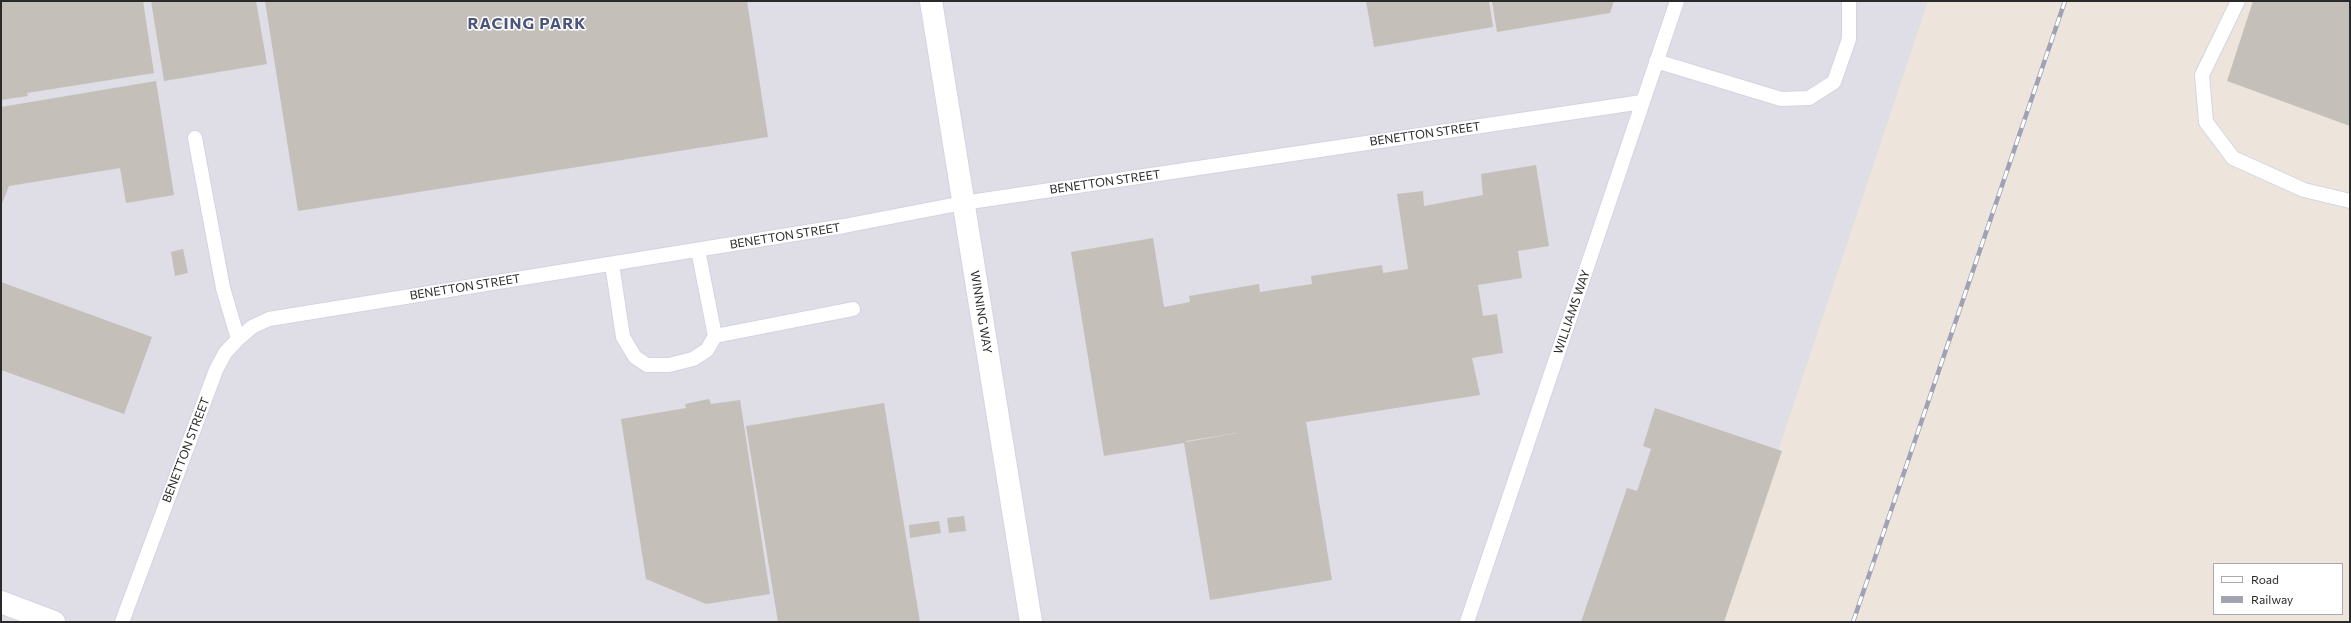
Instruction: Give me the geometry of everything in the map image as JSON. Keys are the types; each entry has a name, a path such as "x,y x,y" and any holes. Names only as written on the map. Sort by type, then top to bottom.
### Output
{"street":[{"name":"WINNING WAY","path":"931,1 1031,622"},
{"path":"1,602 54,622"}],"lane":[{"name":"WILLIAMS WAY","path":"1467,622 1677,1"},
{"path":"1656,61 1782,99 1809,98 1834,82 1850,39 1849,1"},
{"path":"2238,1 2202,75 2206,122 2233,158 2304,190 2350,200"},
{"name":"BENETTON STREET","path":"122,622 216,370 225,353 238,339 252,327 269,319 897,217 963,203 1642,102"},
{"path":"195,138 223,288 238,339"},
{"path":"612,264 623,337 635,357 648,365 670,365 693,360 707,350 715,336 698,250"},
{"path":"715,336 853,309"}],"shaded area":[{"path":"1,1 1928,1 1721,622 1,622"}],"building":[{"path":"1,1 143,1 154,73 27,93 28,96 1,100"},
{"path":"151,1 256,1 267,64 164,81"},
{"path":"265,1 747,1 768,137 298,211"},
{"path":"1366,1 1489,1 1493,27 1374,47"},
{"path":"1492,1 1614,1 1610,13 1497,32"},
{"path":"2253,1 2350,1 2350,126 2227,81"},
{"path":"156,81 174,195 126,203 120,168 9,186 1,206 1,107"},
{"path":"1536,165 1549,246 1518,251 1522,278 1478,285 1483,316 1497,314 1503,353 1472,358 1480,395 1306,422 1332,580 1210,600 1184,443 1104,456 1071,252 1153,238 1164,307 1190,302 1189,296 1259,284 1260,292 1312,284 1311,276 1382,265 1383,273 1408,269 1397,194 1423,191 1424,206 1483,195 1481,174","holes":["1243,432 1186,442 1186,441"]},
{"path":"183,249 188,273 175,276 171,252"},
{"path":"1,282 152,337 124,414 1,370"},
{"path":"709,399 711,404 740,400 770,594 706,604 646,579 621,419 686,408 685,404"},
{"path":"884,403 920,622 778,622 746,426"},
{"path":"1655,408 1782,451 1724,622 1581,622 1627,488 1637,491 1651,449 1643,446"},
{"path":"964,516 966,531 949,533 947,518"},
{"path":"939,521 941,533 910,538 909,525"}],"railway":[{"path":"1853,622 2065,1"}],"district":[{"name":"RACING PARK","path":"527,24"}]}
